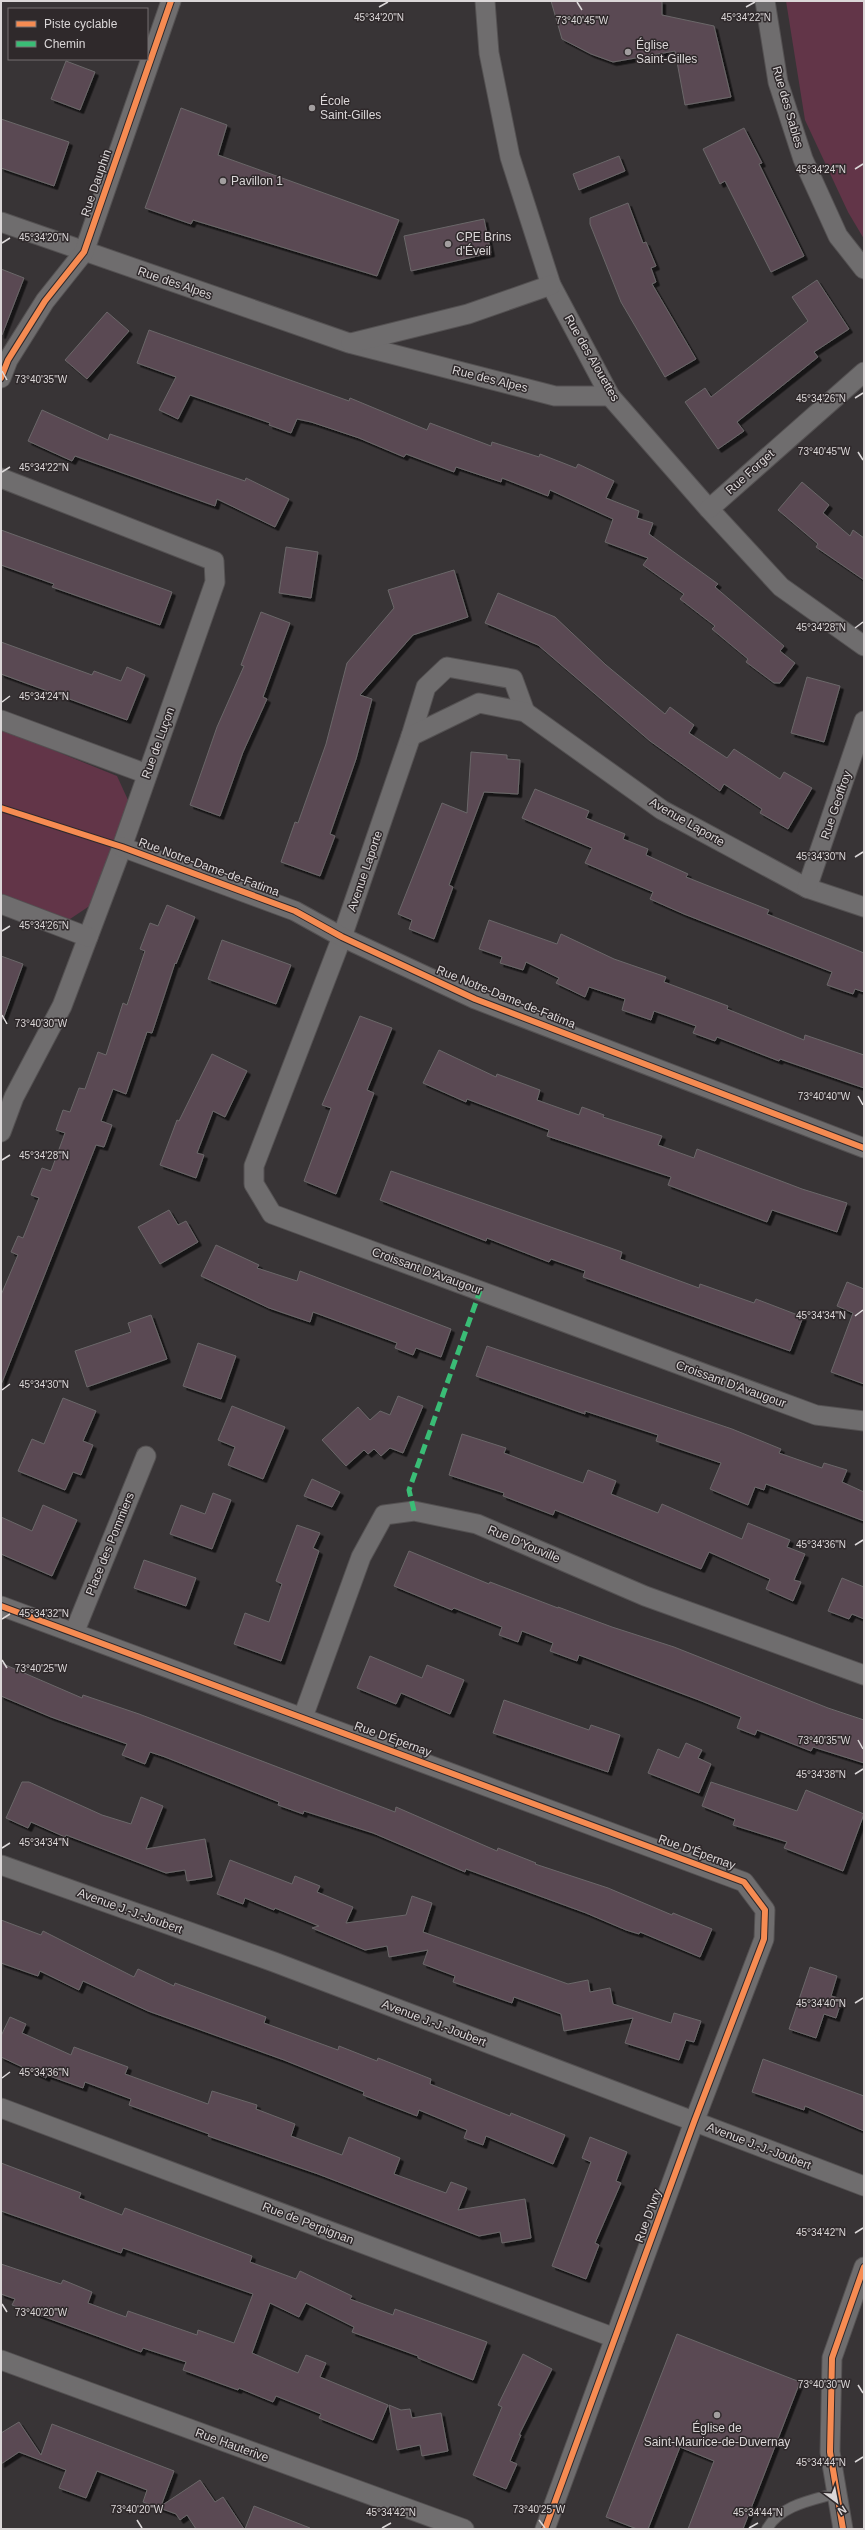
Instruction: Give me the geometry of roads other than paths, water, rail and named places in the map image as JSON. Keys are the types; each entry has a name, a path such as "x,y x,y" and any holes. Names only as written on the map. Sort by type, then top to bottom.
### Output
{"street":[{"name":"Rue Dauphin","path":"1,378 8,360 45,301 84,252 171,1"},
{"name":"Rue des Alouettes","path":"485,1 489,53 510,157 551,285 610,396 708,509 781,587 864,646"},
{"name":"Rue des Sables","path":"765,1 778,82 802,159 838,236 864,269"},
{"name":"Rue des Alpes","path":"1,222 349,343 556,396 610,396"},
{"path":"349,343 468,314 551,285"},
{"name":"Rue Forget","path":"708,509 864,372"},
{"name":"Rue de Luçon","path":"1,478 214,561 216,582 122,847 62,1006 14,1097 1,1132"},
{"name":"Avenue Laporte","path":"342,937 411,736 426,687 447,667 513,679 525,712"},
{"name":"Avenue Laporte","path":"411,736 479,703 525,712 662,810 807,888 864,907"},
{"path":"1,720 147,774"},
{"name":"Rue Geoffroy","path":"807,888 864,721"},
{"name":"Rue Notre-Dame-de-Fatima","path":"122,847 296,911 342,937 475,999 864,1148"},
{"path":"1,904 88,937"},
{"name":"Croissant D'Avaugour","path":"342,937 254,1166 254,1184 272,1214 816,1415 864,1421"},
{"name":"Place des Pommiers","path":"74,1632 146,1456"},
{"name":"Rue D'Youville","path":"303,1717 361,1557 384,1515 414,1511 477,1524 645,1596 864,1675"},
{"name":"Rue D'Épernay","path":"1,1606 744,1882 765,1910"},
{"name":"Avenue J.-J.-Joubert","path":"1,1865 274,1962 864,2186"},
{"name":"Rue D'Ivry","path":"545,2529 694,2122 764,1939 765,1910"},
{"name":"Rue de Perpignan","path":"1,2108 615,2338"},
{"path":"843,2529 830,2452 832,2358 864,2267"},
{"name":"Rue Hauterive","path":"1,2360 422,2522 464,2529"}],"lane":[{"path":"767,2529 770,2524 792,2506 837,2493"}],"place":[{"name":"Église Saint-Gilles","path":"628,52"},
{"name":"École Saint-Gilles","path":"312,108"},
{"name":"Pavillon 1","path":"223,181"},
{"name":"CPE Brins d'Éveil","path":"448,244"},
{"name":"Église de Saint-Maurice-de-Duvernay","path":"717,2415"}]}
